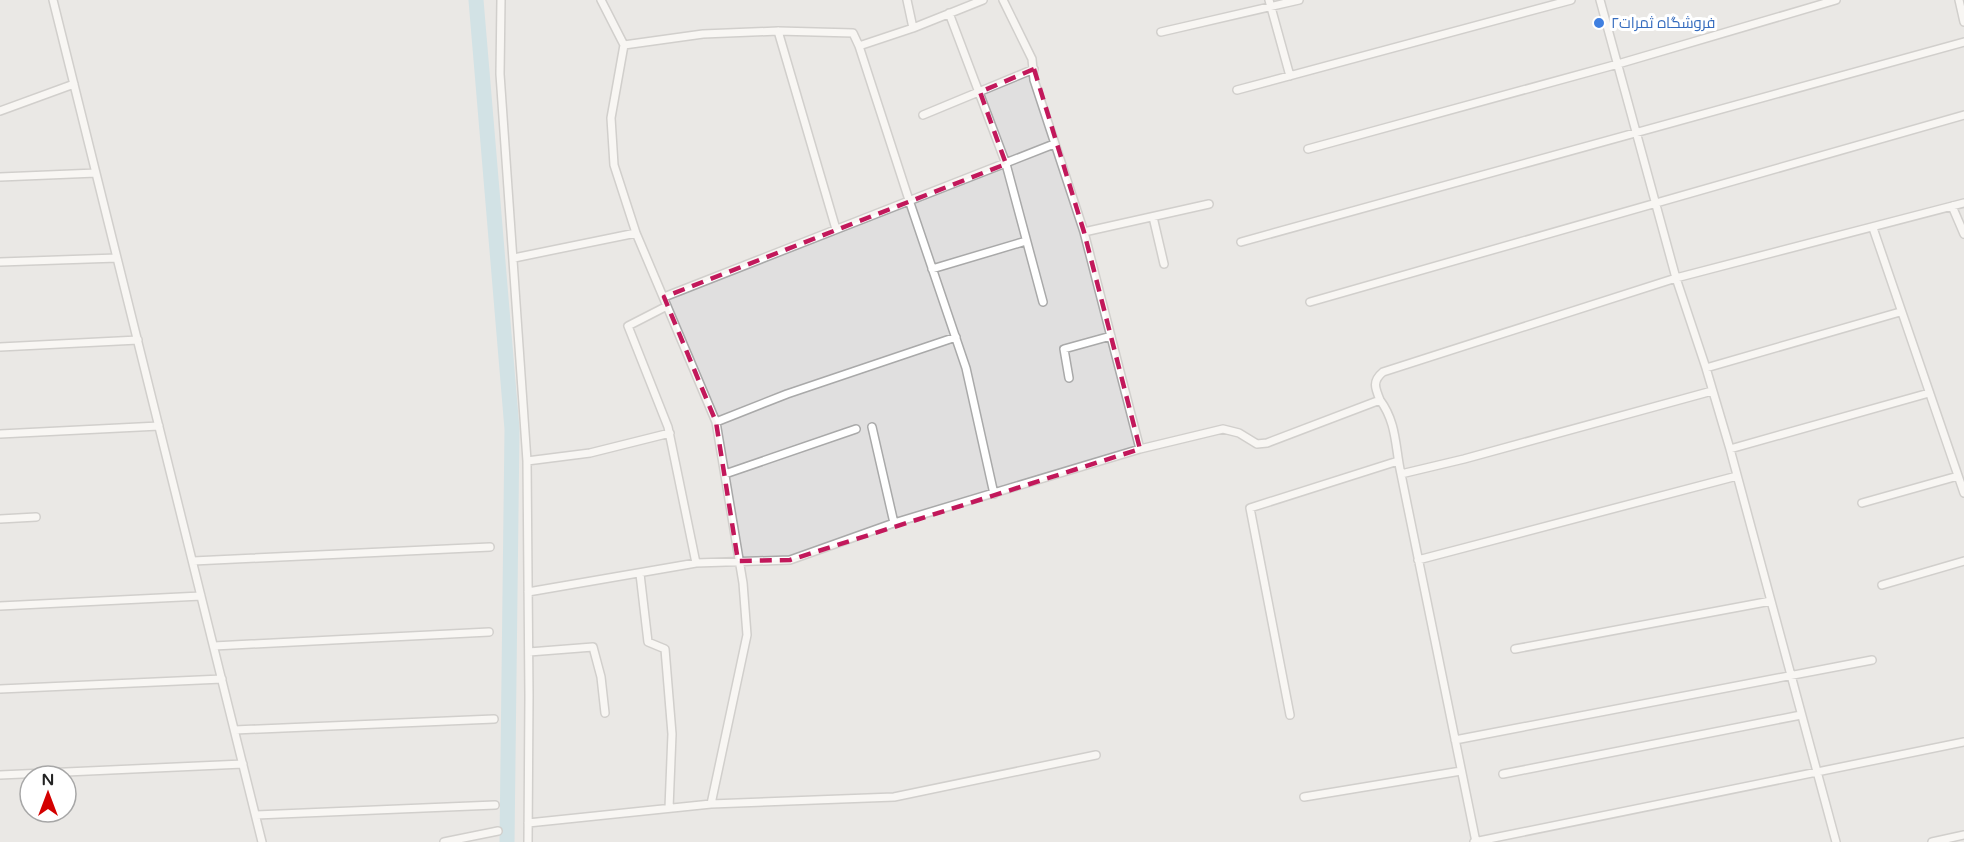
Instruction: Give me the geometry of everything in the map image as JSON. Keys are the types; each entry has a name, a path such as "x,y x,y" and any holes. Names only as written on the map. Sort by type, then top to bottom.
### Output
{"street":[{"path":"53,0 262,842"},
{"path":"501,0 500,74 527,462 528,842"},
{"path":"601,0 624,45 611,118 614,165 636,233 716,422 742,583 747,635 711,804"},
{"path":"906,0 913,28"},
{"path":"859,46 913,28 981,0"},
{"path":"1003,0 1032,59 1034,80 1084,232 1140,449"},
{"path":"1161,32 1270,3 1299,0"},
{"path":"1237,90 1571,0"},
{"path":"1600,0 1676,278 1730,449 1836,842"},
{"path":"1308,149 1618,64 1836,0"},
{"path":"1959,0 1964,22"},
{"path":"1270,3 1290,76"},
{"path":"949,13 1006,164 1043,302"},
{"path":"624,45 703,34 778,31 852,32 859,46 966,368 994,494"},
{"path":"778,31 836,229"},
{"path":"1241,242 1964,42"},
{"path":"923,115 1034,69"},
{"path":"0,111 74,84"},
{"path":"1310,302 1964,115"},
{"path":"664,297 1054,144"},
{"path":"0,177 96,172"},
{"path":"1964,203 1676,278 1383,372 1377,378 1375,386 1380,400 1390,414 1475,842 1964,742"},
{"path":"1084,232 1209,204"},
{"path":"1952,206 1964,234"},
{"path":"1153,217 1164,264"},
{"path":"1873,228 1964,493"},
{"path":"514,258 636,233"},
{"path":"932,269 1026,241"},
{"path":"0,262 117,258"},
{"path":"667,306 628,326 670,433 696,563"},
{"path":"1706,368 1900,312"},
{"path":"1070,378 1064,349 1111,336"},
{"path":"716,422 787,394 956,337"},
{"path":"0,347 138,340"},
{"path":"1401,474 1712,391"},
{"path":"1730,449 1929,393"},
{"path":"528,592 696,563 790,560 894,523 1140,449 1223,429 1239,433 1257,444 1267,443 1380,400"},
{"path":"0,434 159,426"},
{"path":"872,427 894,523"},
{"path":"725,474 856,429"},
{"path":"527,462 590,453 670,433"},
{"path":"1290,715 1250,508 1398,462"},
{"path":"1862,503 1958,476"},
{"path":"1418,560 1737,477"},
{"path":"0,519 36,517"},
{"path":"193,561 490,547"},
{"path":"1882,585 1964,561"},
{"path":"640,574 648,642 665,649 672,735 669,808"},
{"path":"0,606 201,596"},
{"path":"1515,650 1771,601"},
{"path":"214,646 489,632"},
{"path":"529,652 593,647 601,677 605,713"},
{"path":"1455,740 1872,660"},
{"path":"0,689 222,679"},
{"path":"1503,774 1801,714"},
{"path":"235,730 495,719"},
{"path":"528,823 711,804 894,797 1096,755"},
{"path":"0,775 243,764"},
{"path":"1304,797 1461,771"},
{"path":"256,815 495,805"},
{"path":"444,842 498,831"},
{"path":"1932,842 1964,835"}],"highlighted area":[{"path":"1034,69 1084,232 1140,449 790,560 738,561 716,422 664,297 1006,164 980,92"}],"shaded area":[{"path":"0,0 1964,0 1964,842 0,842"}],"waterway":[{"path":"476,0 512,429 507,842"}],"place":[{"name":"فروشگاه ثمرات٢","path":"1599,23"}]}
